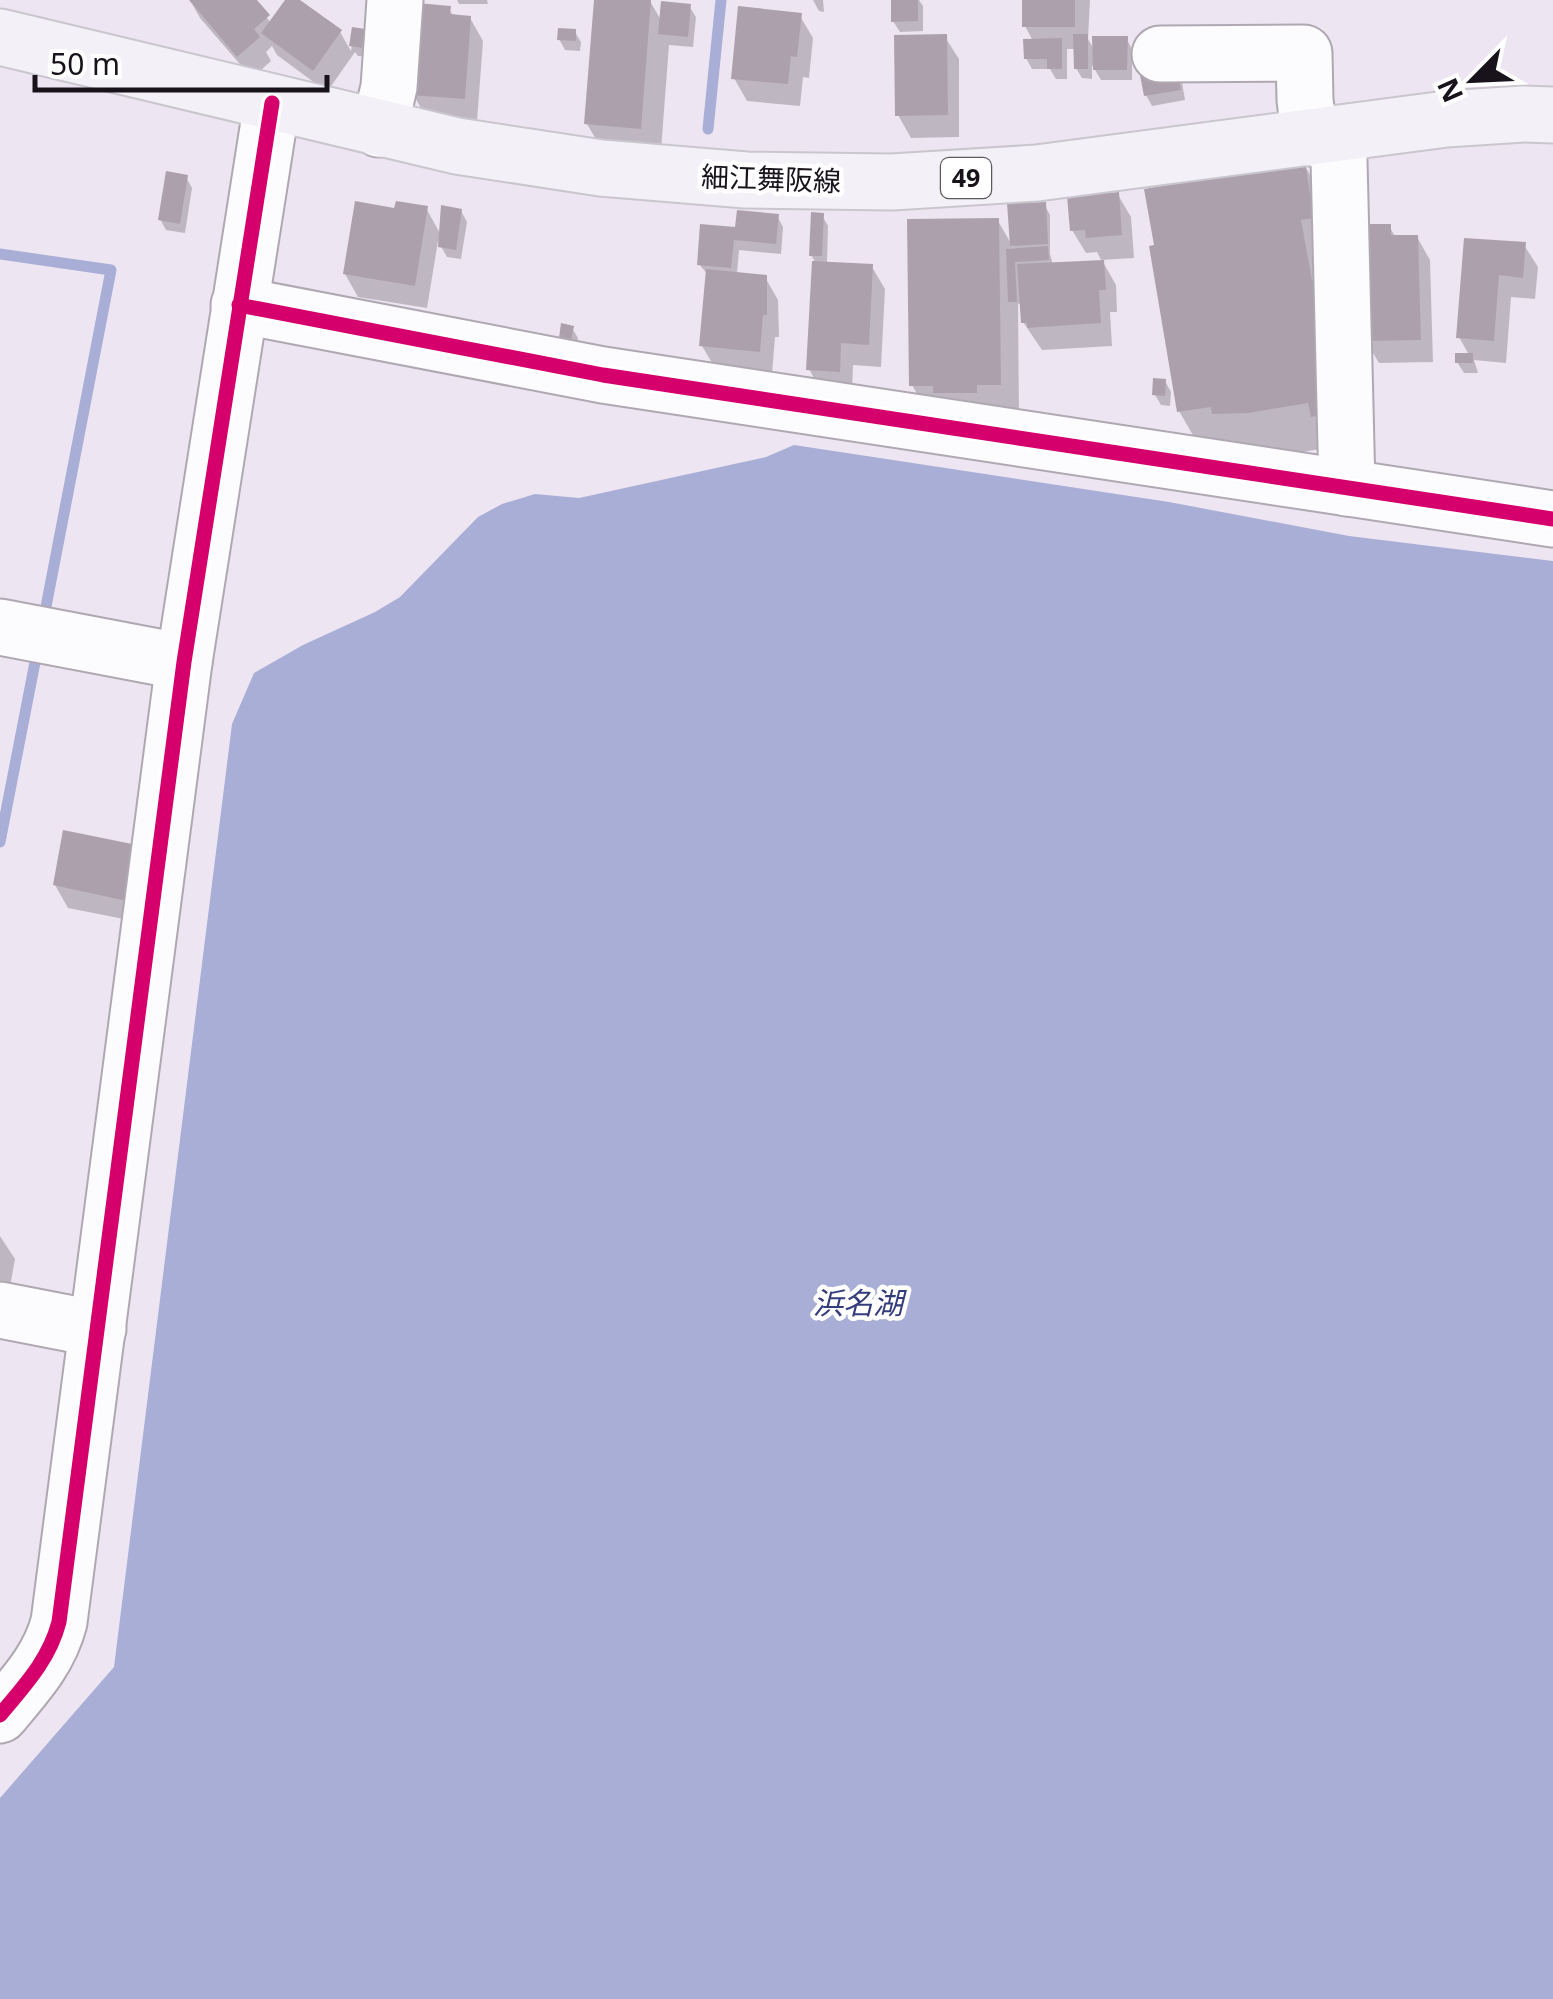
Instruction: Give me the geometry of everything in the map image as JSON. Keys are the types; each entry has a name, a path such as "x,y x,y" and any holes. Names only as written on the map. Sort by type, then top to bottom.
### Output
{"main road":[{"name":"細江舞阪線","path":"0,37 379,129 511,155 601,168 728,179 892,182 1037,173 1486,115 1553,116"}],"street":[{"path":"379,129 389,86 395,0"},
{"path":"1160,54 1304,52 1304,100 1339,160 1347,488"},
{"path":"0,1715 42,1666 59,1622 184,662 272,103"},
{"path":"239,306 603,375 1553,519"},
{"path":"0,627 184,662"},
{"path":"0,1310 98,1329"}],"water":[{"name":"浜名湖","path":"794,445 1169,502 1349,536 1553,561 1553,1999 0,1999 0,1798 114,1667 232,724 254,673 400,597 478,517 502,504 535,494 579,498 766,457"}],"building":[{"path":"189,0 257,0 270,15 254,29 260,37 237,57"},
{"path":"285,0 300,0 342,30 313,71 261,33"},
{"path":"594,0 651,0 641,129 584,124"},
{"path":"891,0 918,0 918,21 891,22"},
{"path":"1022,0 1075,0 1075,27 1022,27"},
{"path":"661,1 691,4 688,37 658,34"},
{"path":"417,3 451,6 450,14 471,16 465,99 410,95"},
{"path":"738,6 802,13 797,57 791,56 788,84 731,79"},
{"path":"352,27 365,29 363,48 349,46"},
{"path":"558,28 576,29 576,41 557,40"},
{"path":"947,34 948,115 895,116 894,35"},
{"path":"1073,34 1088,34 1088,69 1074,69"},
{"path":"1092,36 1128,36 1127,70 1093,70"},
{"path":"1062,38 1062,69 1047,69 1047,59 1024,59 1023,39"},
{"path":"1177,69 1181,90 1144,96 1140,75"},
{"path":"1305,162 1314,218 1301,220 1312,280 1325,278 1329,414 1311,417 1308,403 1248,413 1212,414 1211,407 1177,412 1149,246 1154,245 1144,189"},
{"path":"166,171 188,175 180,224 158,220"},
{"path":"1119,192 1122,235 1086,238 1085,230 1070,231 1067,196"},
{"path":"355,201 394,208 396,201 428,206 415,286 343,274"},
{"path":"1046,202 1048,244 1010,246 1007,203"},
{"path":"441,205 462,209 456,250 438,247"},
{"path":"737,210 779,214 776,244 734,240 731,268 697,265 700,224 735,227"},
{"path":"811,212 824,213 822,256 809,256"},
{"path":"999,218 1001,385 977,385 977,393 933,393 933,386 909,386 907,219"},
{"path":"1361,224 1391,224 1391,235 1418,235 1421,340 1364,341"},
{"path":"1464,238 1526,242 1523,278 1499,275 1494,341 1456,338"},
{"path":"1048,246 1049,260 1015,262 1017,302 1008,302 1006,249"},
{"path":"1104,260 1106,290 1099,290 1101,323 1027,328 1027,323 1021,323 1017,264"},
{"path":"812,261 873,264 869,345 841,343 840,372 806,370"},
{"path":"706,269 767,275 767,315 763,315 760,352 699,346"},
{"path":"561,323 574,326 571,340 559,338"},
{"path":"1455,353 1473,353 1473,363 1455,363"},
{"path":"1153,378 1166,379 1165,396 1152,395"},
{"path":"63,830 137,845 127,901 53,885"}],"waterway":[{"path":"708,129 721,0"},
{"path":"0,254 111,270 44,617"},
{"path":"0,842 37,652"}],"cycle path":[{"path":"0,1715 43,1660 59,1622 184,662 272,103"},
{"path":"239,305 603,375 1553,519"}]}
